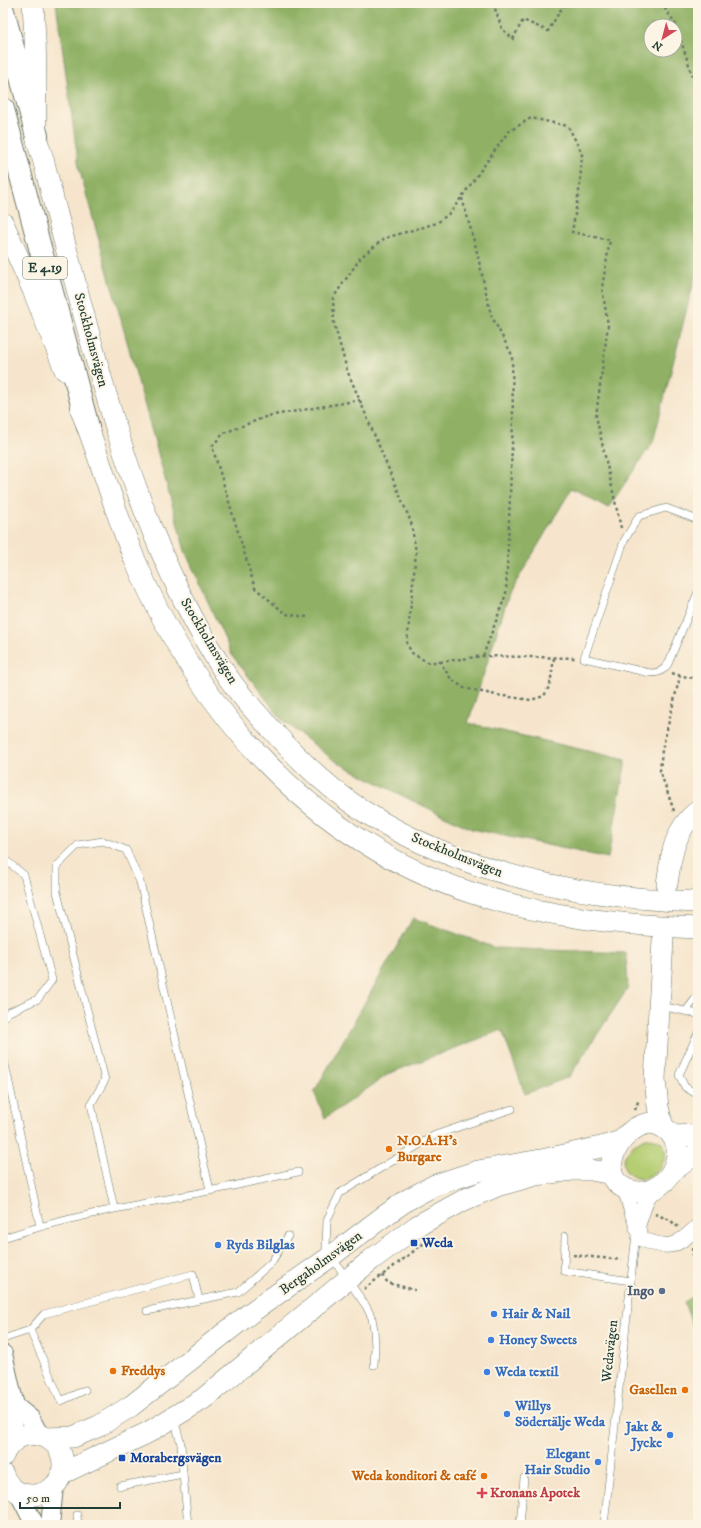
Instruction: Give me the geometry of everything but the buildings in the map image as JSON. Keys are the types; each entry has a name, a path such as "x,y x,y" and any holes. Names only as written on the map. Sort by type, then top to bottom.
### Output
{"highway":[{"name":"E 4.19","path":"3,11 36,136"},
{"name":"E 4.19","path":"3,110 88,427"}],"main road":[{"name":"Stockholmsvägen","path":"33,3 36,46 36,136 96,360 136,488 154,535 172,576 201,632 226,674 265,723 311,770 365,812 395,829 458,858 501,873 566,889 641,899 698,902"},
{"name":"Stockholmsvägen","path":"3,223 33,290 88,427 111,496 135,560 180,651 203,687 248,744 274,772 329,818 360,840 394,860 435,879 471,893 546,913 620,924 698,928"},
{"path":"667,884 670,858 676,839 685,823 698,811"},
{"path":"663,940 655,1079 658,1106 668,1132 678,1149 678,1157 674,1170"},
{"path":"639,1126 655,1079"},
{"path":"698,1135 668,1132 651,1123 639,1126 621,1141 617,1147 611,1168 619,1181 638,1192 652,1190 664,1181 674,1170 698,1152"},
{"name":"Bergaholmsvägen","path":"6,1450 18,1437 30,1433 42,1436 73,1437 99,1426 131,1406 253,1311 402,1204 434,1185 478,1171 553,1158 621,1141"},
{"name":"Bergaholmsvägen","path":"9,1485 33,1496 48,1492 58,1481 149,1432 203,1399 353,1286 417,1226 464,1200 497,1186 536,1176 572,1170 591,1170 619,1181"},
{"path":"42,1436 59,1449 62,1457 63,1466 58,1481"}],"street":[{"path":"619,1181 642,1239 662,1246 673,1245 686,1237 698,1226"},
{"path":"637,1228 646,1201 652,1190"},
{"path":"3,1354 15,1406 6,1450"},
{"path":"15,1406 30,1418 42,1436"},
{"path":"50,1525 58,1481"},
{"path":"9,1485 35,1525"}],"lane":[{"path":"698,520 666,508 639,516 624,540 584,658 650,673 657,673 664,669 668,664 698,592"},
{"path":"114,1208 91,1104 105,1080 57,892 57,866 78,845 103,841 126,850 140,882 210,1190"},
{"path":"3,858 24,875 52,980 38,999 9,1012 3,1018"},
{"path":"686,1011 698,995"},
{"path":"660,1006 698,1014"},
{"path":"698,1033 679,1075 685,1087 698,1095"},
{"path":"3,1055 40,1226"},
{"path":"374,1365 375,1348 372,1318 353,1286 330,1257 326,1249 328,1220 340,1193 435,1135 512,1109"},
{"path":"3,1238 40,1226 114,1208 298,1172"},
{"name":"Wedavägen","path":"604,1525 637,1228"},
{"path":"147,1312 238,1292 271,1263 288,1236"},
{"path":"565,1236 564,1271 631,1281"},
{"path":"3,1340 30,1330 44,1314 192,1274 199,1300"},
{"path":"30,1330 61,1401 85,1390"},
{"path":"173,1417 181,1444 188,1525"},
{"path":"120,1486 183,1474"},
{"path":"520,1525 524,1478"},
{"path":"77,1515 78,1525"}],"path":[{"path":"493,3 502,29 513,39 523,20 548,31 563,6 572,3"},
{"path":"661,3 675,23 694,80 698,83"},
{"path":"584,658 483,656 440,662 427,662 412,654 407,644 416,552 411,522 347,370 334,322 333,298 362,256 385,238 437,223 451,212 508,132 531,118 568,126 582,153 580,185 572,232 610,240 602,288 608,325 596,416 624,540"},
{"path":"462,197 476,248 491,315 512,355 513,420 506,594 483,656"},
{"path":"307,617 286,614 254,588 212,446 224,433 268,416 360,400"},
{"path":"440,662 451,679 464,688 531,700 544,696 550,686 554,658"},
{"path":"675,816 660,771 662,750 680,676 689,676 698,680"},
{"path":"654,1214 676,1224 686,1237 693,1250 698,1328"},
{"path":"353,1286 383,1276 428,1240"},
{"path":"564,1254 622,1260"},
{"path":"383,1276 388,1283 415,1290"}],"green space":[{"path":"56,3 698,3 698,265 653,442 608,508 572,488 509,594 468,723 626,760 608,858 472,829 335,761 283,721 232,655 185,551 79,168"},
{"path":"413,918 496,948 626,953 628,988 569,1077 525,1094 502,1030 390,1073 325,1118 314,1092"},
{"path":"646,1138 658,1140 664,1146 665,1154 663,1163 658,1171 641,1179 632,1176 626,1171 624,1160 626,1154 635,1144"},
{"path":"698,1294 698,1341 684,1302"}],"place":[{"name":"N.O.A.H’s Burgare","path":"389,1149"},
{"name":"Weda","path":"414,1243"},
{"name":"Ryds Bilglas","path":"218,1245"},
{"name":"Ingo","path":"662,1291"},
{"name":"Hair & Nail","path":"494,1314"},
{"name":"Honey Sweets","path":"491,1340"},
{"name":"Freddys","path":"113,1371"},
{"name":"Weda textil","path":"487,1372"},
{"name":"Gasellen","path":"685,1390"},
{"name":"Willys Södertälje Weda","path":"507,1414"},
{"name":"Jakt & Jycke","path":"670,1435"},
{"name":"Morabergsvägen","path":"122,1458"},
{"name":"Elegant Hair Studio","path":"598,1462"},
{"name":"Weda konditori & café","path":"484,1476"},
{"name":"Kronans Apotek","path":"482,1493"}]}
